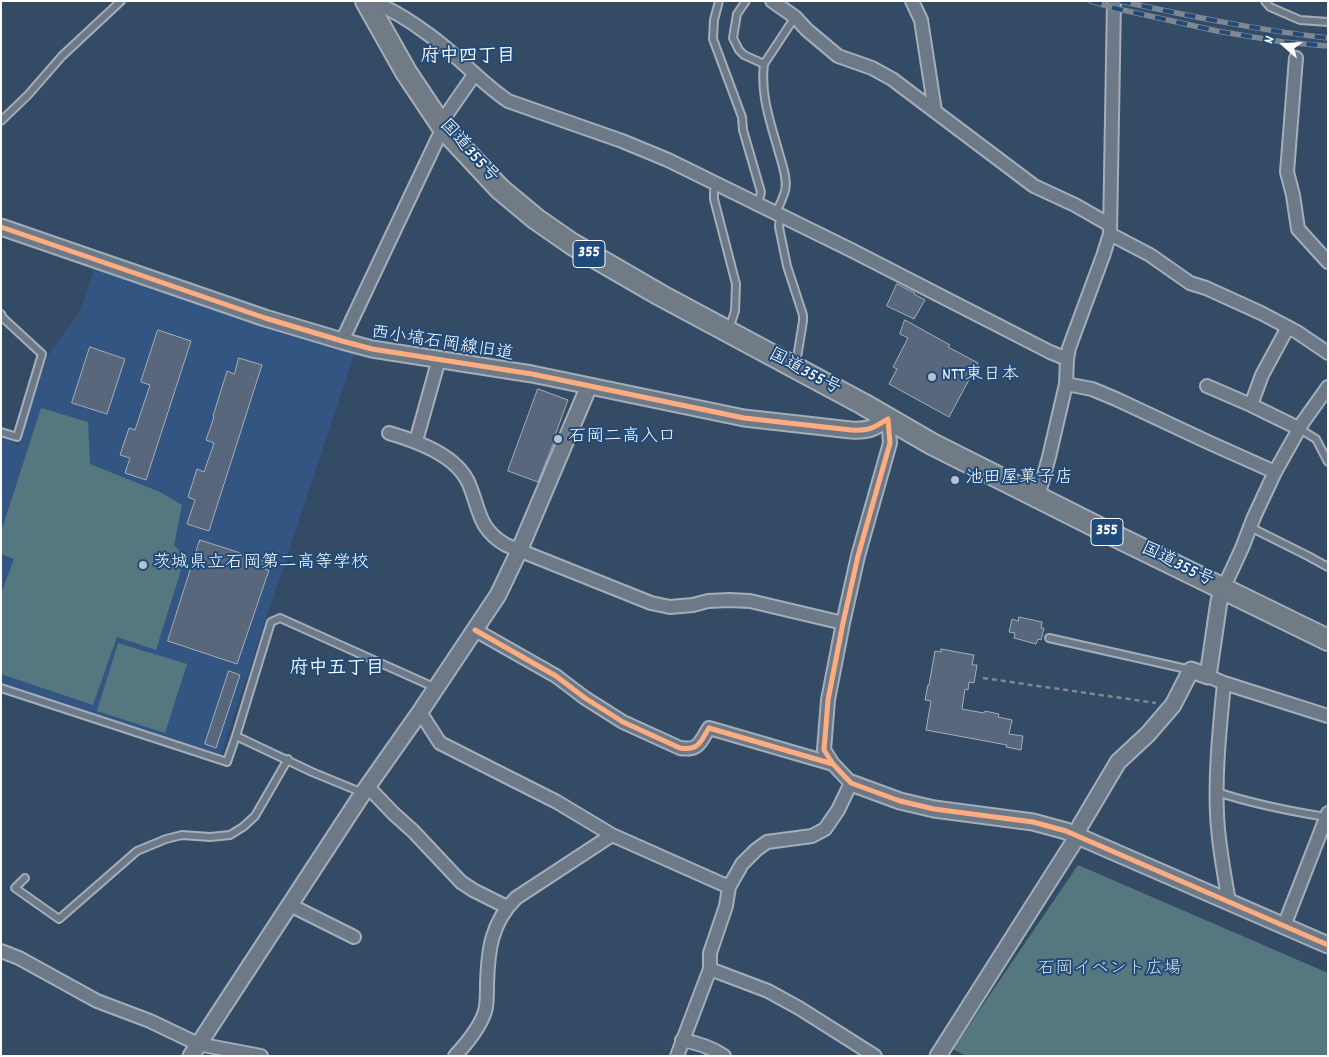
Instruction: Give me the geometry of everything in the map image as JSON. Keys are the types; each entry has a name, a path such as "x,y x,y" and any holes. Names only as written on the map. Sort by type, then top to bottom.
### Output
{"highway":[{"name":"国道355号","path":"366,1 406,72 442,126 495,183 536,219 572,244 728,332 964,460 1328,640"}],"street":[{"path":"372,1 426,32 493,91 508,101 622,140 668,160 959,304 1050,352 1067,358"},
{"path":"772,1 795,17 807,30 838,56 872,68 885,76 935,111 1034,186 1075,205 1190,283 1206,288 1261,313 1297,332 1328,353"},
{"path":"912,1 922,20 935,111"},
{"path":"1038,497 1066,384 1069,348 1103,256 1110,229 1114,1"},
{"path":"1296,58 1287,172 1293,195 1298,229 1328,262"},
{"path":"342,342 442,126 474,75"},
{"name":"西小塙石岡線旧道","path":"1,227 265,318 342,342 372,349 532,374 744,418 851,430 873,429 888,419"},
{"path":"1251,405 1262,375 1288,327"},
{"path":"416,441 439,359"},
{"path":"1066,384 1092,389 1116,399 1275,472"},
{"path":"195,1050 365,790 498,595 519,551 589,386"},
{"path":"1207,386 1300,429"},
{"path":"1208,676 1219,600 1223,589 1275,472 1300,429 1328,387"},
{"path":"888,419 890,443 858,556 828,700 824,750 833,764 851,783 900,801 934,809 1032,822 1066,831 1328,945"},
{"path":"389,433 416,441 444,457 460,470 469,482 483,523 490,533 498,541 519,551 651,603 670,607 693,606 708,601 750,601 843,622"},
{"path":"475,630 556,676 585,698 623,722 680,748 690,749 698,745 709,728 833,764"},
{"path":"938,1056 1077,837 1080,826 1118,762 1148,734 1173,705 1191,670 1224,683 1328,716"},
{"path":"1224,683 1219,740 1217,814 1229,902"},
{"path":"420,712 440,743 556,802 612,835 729,887"},
{"path":"677,1056 710,969 710,952 726,906 729,887 742,864 767,842 812,836 825,828 838,810 851,783"},
{"path":"365,790 413,831 461,882 507,907"},
{"path":"1284,926 1327,815"},
{"path":"455,1056 467,1043 481,1021 486,1008 491,938 507,907 516,898 612,835"},
{"path":"290,905 354,937"},
{"path":"1,951 20,958 97,1001 150,1021 195,1050 261,1056"},
{"path":"710,969 768,991 800,1008 875,1056"},
{"path":"682,1040 714,1049 724,1056"}],"lane":[{"path":"1,120 28,95 62,56 121,1"},
{"path":"719,1 714,20 713,39 742,117 743,130 761,192 758,204"},
{"path":"746,1 737,14 733,38 738,50 744,55 764,64"},
{"path":"1265,1 1270,7 1300,20 1328,22"},
{"path":"795,17 764,64 763,86 766,107 785,174 786,190 778,214 778,227 787,266 803,315 797,358"},
{"path":"717,184 714,191 714,200 736,284 735,311 728,332"},
{"path":"1,314 42,354 17,438 1,432"},
{"path":"1300,429 1316,439 1328,462"},
{"path":"1250,527 1328,567"},
{"path":"1,688 227,762 271,622 280,618 436,688"},
{"path":"1049,638 1191,670"},
{"path":"236,736 312,772 365,790"},
{"path":"25,878 15,888 59,919 137,851 166,839 182,835 230,835 243,827 255,816 288,760"},
{"path":"1217,792 1282,810 1327,815"}],"path":[{"path":"982,678 1173,705"}],"shaded area":[{"name":"茨城県立石岡第二高等学校","path":"95,267 272,328 355,352 220,757 1,683 1,437 19,446 47,357 80,311"}],"green space":[{"path":"41,408 88,422 90,464 160,492 182,505 174,545 185,557 156,650 117,637 93,705 1,674 1,594 14,559 1,554 1,532"},
{"path":"118,643 187,664 165,733 97,711"},
{"name":"石岡イベント広場","path":"1078,865 1328,973 1328,1056 966,1056 953,1049"}],"building":[{"path":"897,284 925,300 914,319 887,306"},
{"name":"NTT東日本","path":"905,320 978,363 949,417 889,384 897,369 893,367 908,338 900,334"},
{"path":"158,330 191,341 146,480 125,473 130,458 120,455 129,428 135,430 150,385 141,382"},
{"path":"90,347 125,359 107,414 72,403"},
{"path":"239,358 262,365 209,531 187,524 195,500 188,497 197,469 204,472 214,443 206,440 227,371 234,374"},
{"path":"538,389 568,400 538,482 508,471"},
{"path":"200,540 265,561 262,568 269,570 237,664 168,641"},
{"path":"1019,617 1042,622 1041,628 1044,628 1041,640 1038,639 1036,644 1014,638 1015,633 1009,632 1012,619 1018,621"},
{"path":"941,649 974,655 972,665 977,665 974,683 969,682 968,690 965,689 962,709 999,714 998,717 1012,720 1009,734 1023,736 1021,750 1006,747 1007,745 926,730 931,701 925,700 935,651 941,652"},
{"path":"229,671 240,675 216,748 205,744"}],"railway":[{"path":"1091,1 1217,31 1283,42 1328,46"},
{"path":"1120,1 1223,22 1328,38"}],"cycle path":[{"path":"1,227 265,318 372,349 532,374 744,418 851,430 871,428 888,419 890,443 858,556 828,700 824,750 833,764"},
{"path":"475,630 556,676 585,698 623,722 680,748 695,747 709,728 833,764 851,783 900,801 934,809 1033,822 1066,831 1328,945"}],"place":[{"name":"NTT東日本","path":"932,377"},
{"name":"石岡二高入口","path":"558,439"},
{"name":"池田屋菓子店","path":"955,480"},
{"name":"茨城県立石岡第二高等学校","path":"143,565"}],"district":[{"name":"府中四丁目","path":"468,58"},
{"name":"府中五丁目","path":"337,670"}]}
